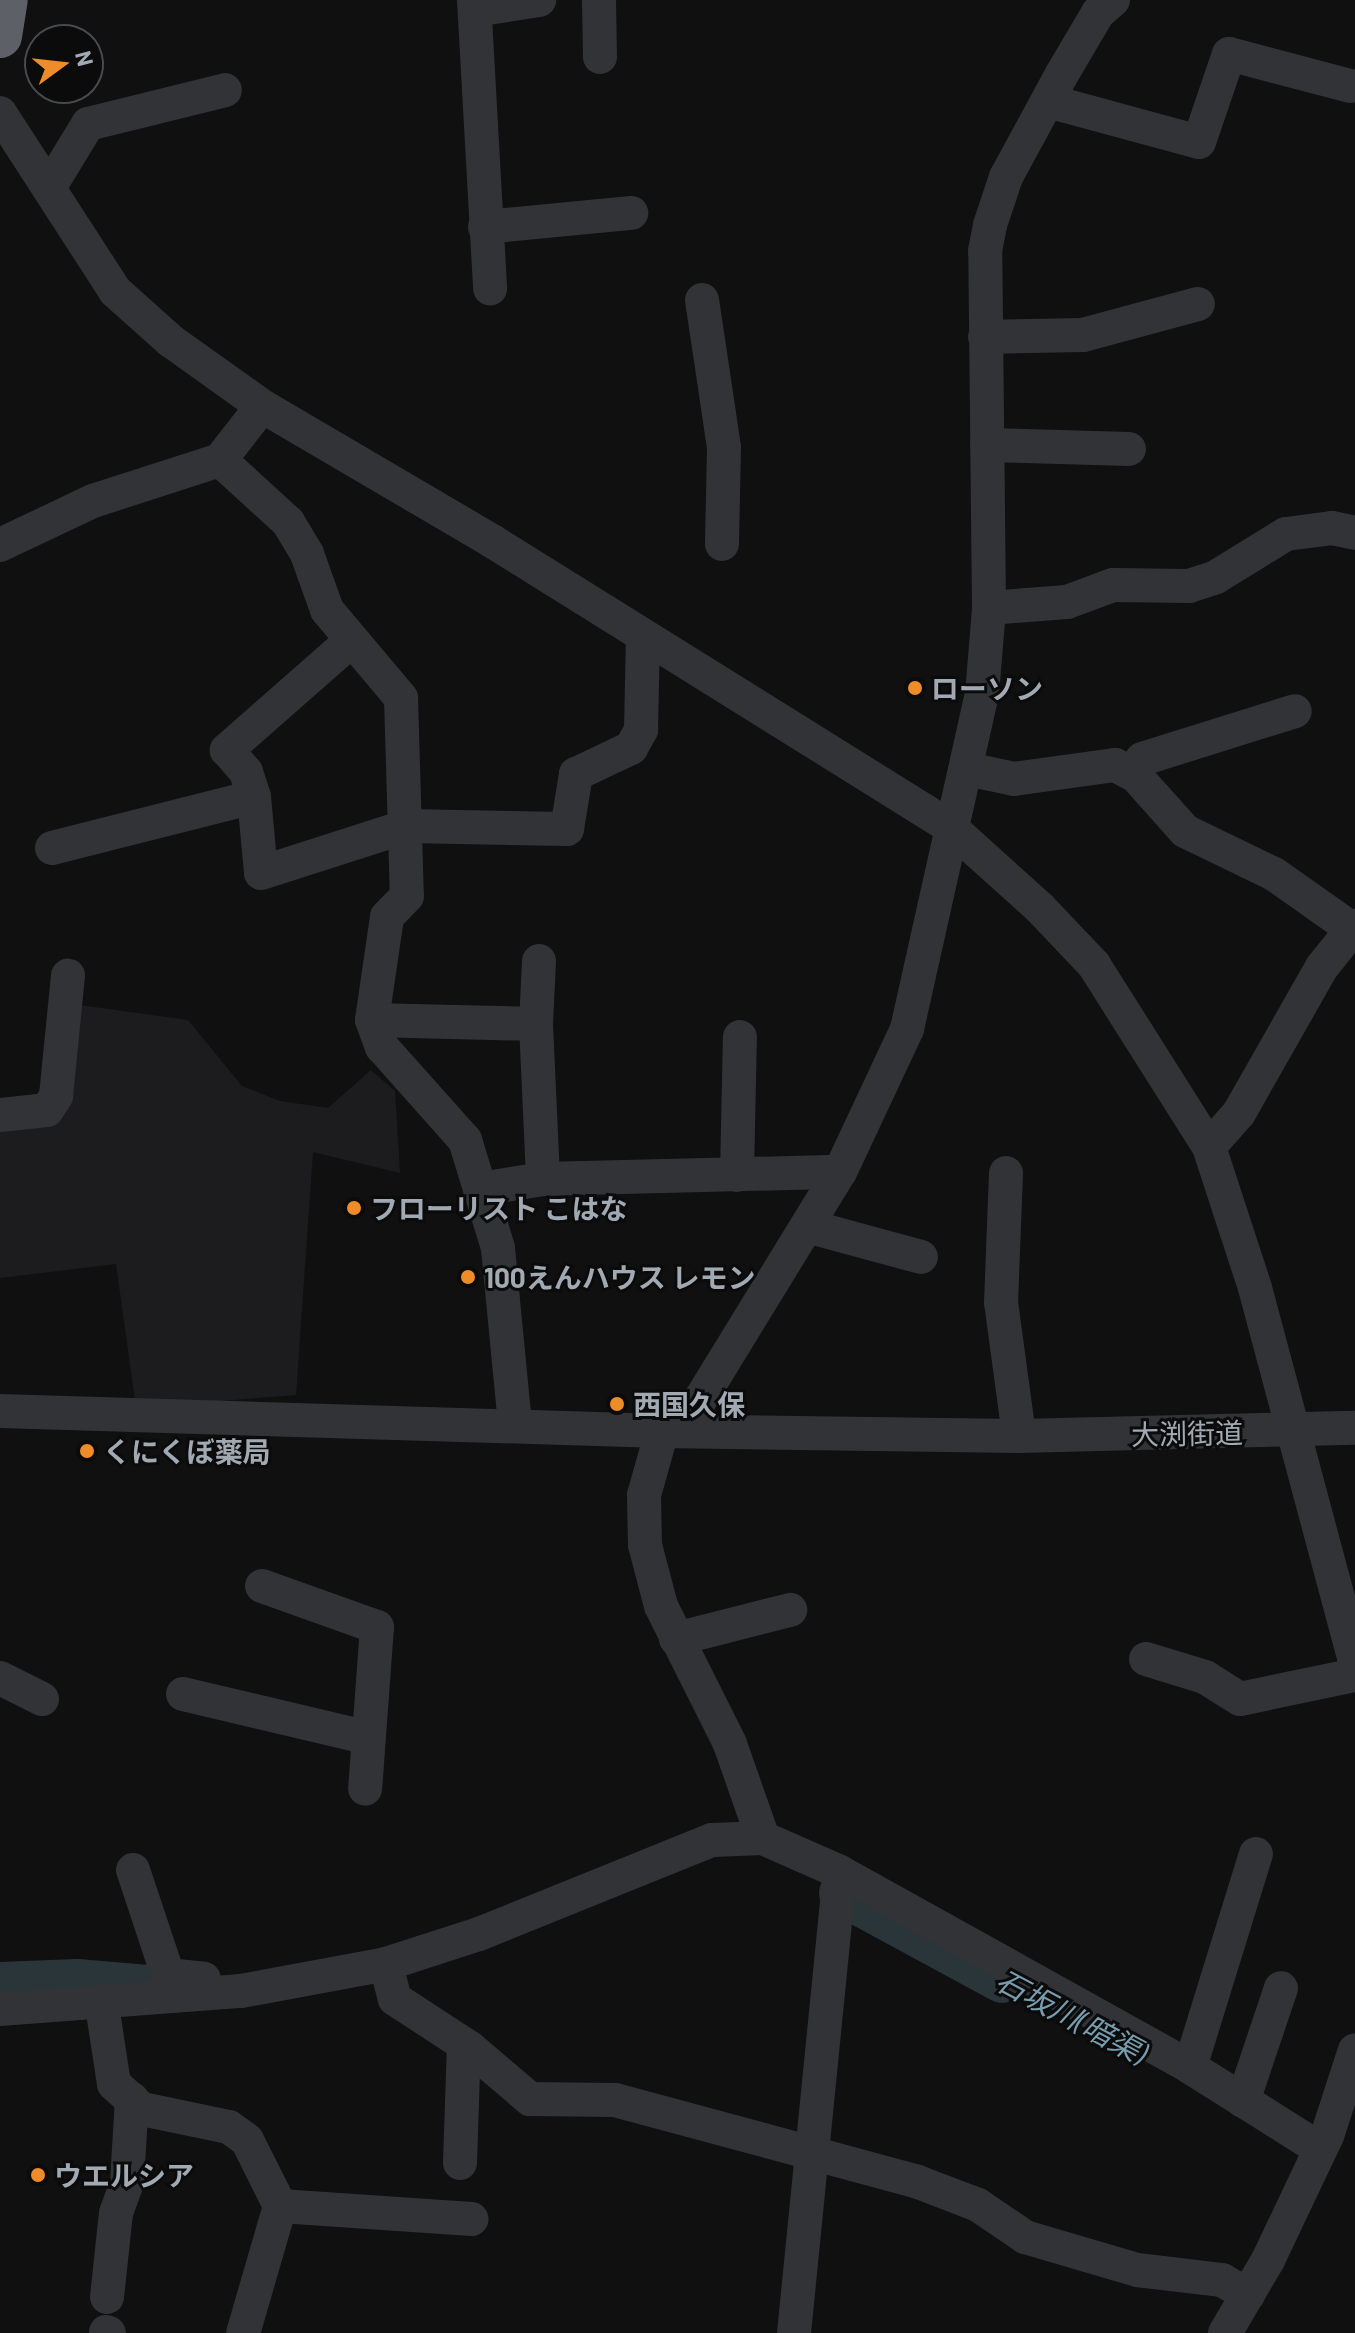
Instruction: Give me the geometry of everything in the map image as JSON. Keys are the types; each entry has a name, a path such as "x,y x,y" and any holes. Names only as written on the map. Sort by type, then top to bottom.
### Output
{"highway":[{"path":"0,36 6,0"}],"street":[{"path":"490,289 475,5 539,0"},
{"path":"599,0 600,57"},
{"path":"763,1838 730,1744 676,1639 645,1545 644,1495 672,1431 840,1172 907,1029 949,826 967,769 982,694 989,608 985,337 990,225 1006,177 1098,13 1113,0"},
{"path":"1048,101 1199,142 1229,54 1350,86"},
{"path":"49,188 88,124 225,90"},
{"path":"0,113 115,291 171,341 262,406 949,826 1040,908 1094,965 1209,1147 1296,1431 1355,1660"},
{"path":"485,227 631,213"},
{"path":"702,300 724,447 722,544"},
{"path":"985,337 1083,335 1198,304"},
{"path":"0,545 93,501 220,460 262,406"},
{"path":"987,445 1129,449"},
{"path":"220,460 288,522 307,554 327,610 401,698 407,896 387,917 372,1020 382,1047 465,1140 498,1248 515,1425"},
{"path":"989,608 1067,602 1113,585 1189,586 1216,577 1286,534 1332,528 1355,533"},
{"path":"352,640 227,750 246,772 254,797 261,873 407,826 567,829 576,774 631,748 641,730 643,637"},
{"path":"1135,775 1142,759 1295,711"},
{"path":"967,769 1014,779 1115,765 1135,775 1185,831 1274,874 1353,928 1322,967 1239,1113 1209,1147"},
{"path":"52,848 254,797"},
{"path":"539,961 536,1024 543,1179"},
{"path":"0,1115 47,1110 56,1096 68,976"},
{"path":"372,1020 536,1024"},
{"path":"737,1175 740,1037"},
{"path":"480,1189 543,1179 840,1172"},
{"path":"1006,1173 1001,1302 1019,1436"},
{"path":"807,1226 921,1257"},
{"name":"大渕街道","path":"0,1411 672,1431 1019,1436 1355,1428"},
{"path":"262,1586 377,1627 365,1737 365,1789"},
{"path":"676,1639 790,1610"},
{"path":"1146,1659 1205,1677 1240,1699 1355,1675"},
{"path":"0,1678 42,1699"},
{"path":"183,1694 365,1737"},
{"path":"0,2009 186,1988 241,1991 386,1964 479,1934 712,1840 763,1838 840,1872 1190,2067 1243,2101 1334,2138"},
{"path":"1190,2067 1256,1854"},
{"path":"133,1870 168,1975 186,1988"},
{"path":"794,2333 814,2154 828,1964 840,1872"},
{"path":"386,1964 395,1999 464,2044 530,2099 615,2100 814,2154 978,2205 1025,2237 1137,2270 1222,2280 1248,2295"},
{"path":"1243,2101 1281,1988"},
{"path":"101,1999 114,2084 142,2109 229,2127 247,2140 280,2206 243,2333"},
{"path":"460,2163 464,2044"},
{"path":"1225,2333 1334,2138 1355,2050"},
{"path":"107,2297 116,2213 127,2182 132,2099"},
{"path":"280,2206 472,2219"}],"shaded area":[{"path":"65,1003 188,1020 242,1086 280,1101 328,1108 371,1070 395,1091 400,1173 313,1152 296,1395 182,1404 135,1400 116,1264 0,1278 0,1119 50,1112"}],"waterway":[{"name":"石坂川(暗渠)","path":"842,1893 1002,1980"},
{"name":"石坂川(暗渠)","path":"0,1985 77,1982 171,1990"}],"place":[{"name":"ローソン","path":"915,688"},
{"name":"フローリスト こはな","path":"354,1208"},
{"name":"100えんハウス レモン","path":"468,1277"},
{"name":"西国久保","path":"617,1404"},
{"name":"くにくぼ薬局","path":"87,1451"},
{"name":"ウエルシア","path":"38,2175"}]}
